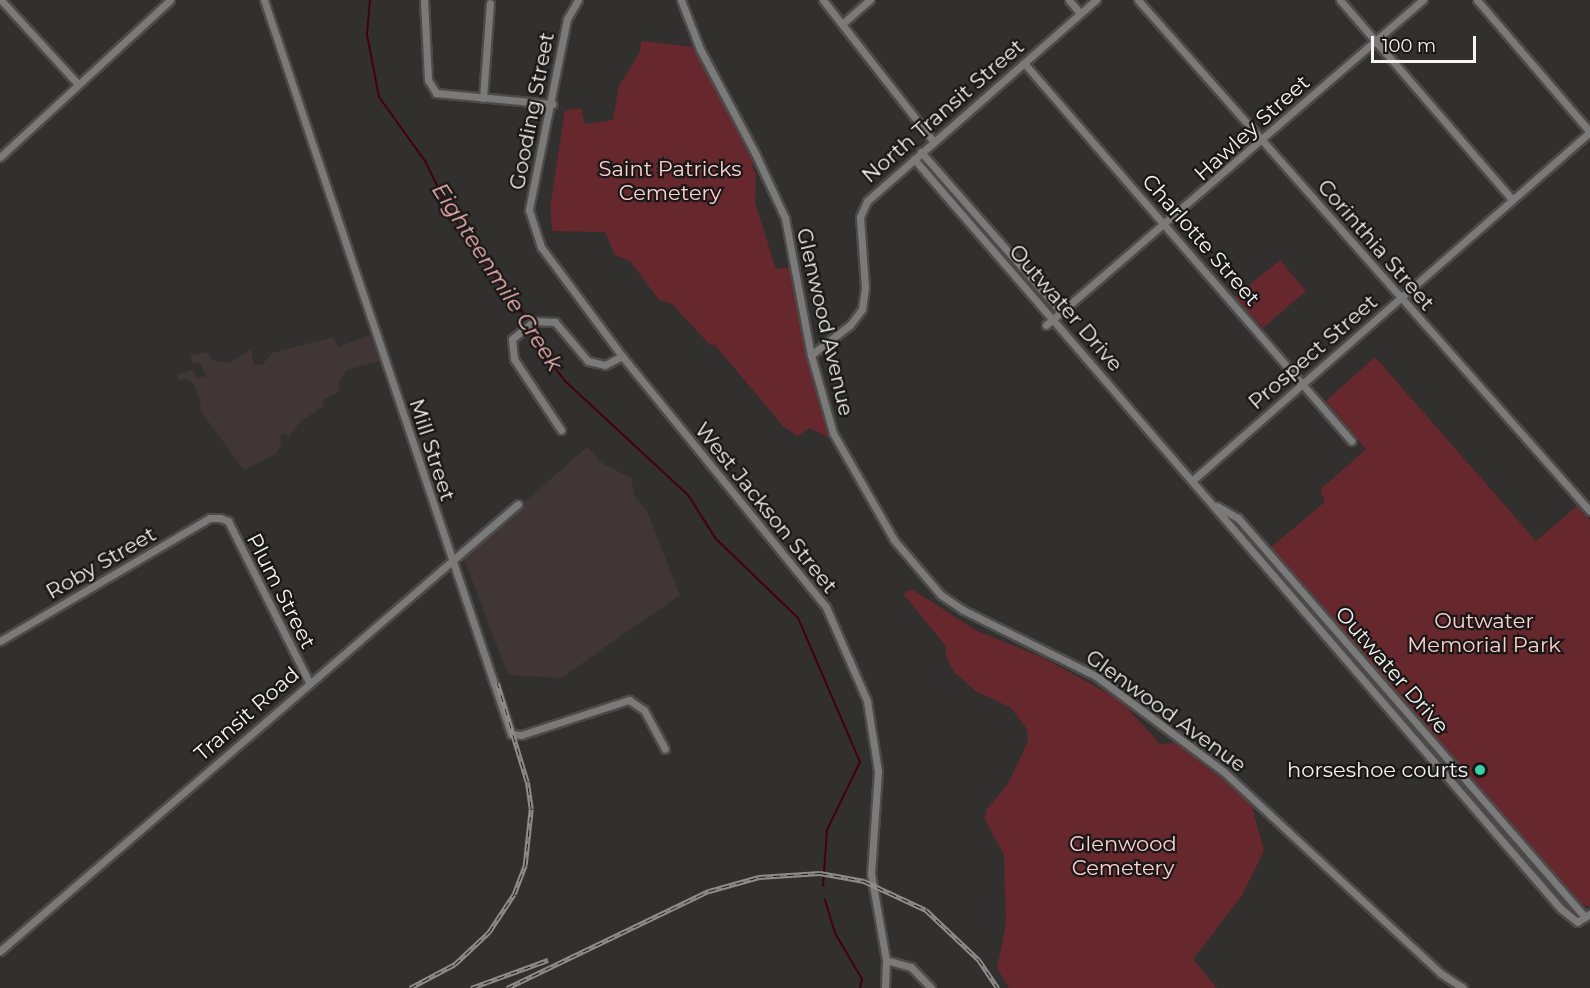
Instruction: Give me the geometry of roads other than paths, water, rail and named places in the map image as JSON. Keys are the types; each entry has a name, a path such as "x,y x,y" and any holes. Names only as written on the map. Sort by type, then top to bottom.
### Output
{"street":[{"path":"1,0 78,84"},
{"path":"0,156 170,0"},
{"name":"Mill Street","path":"264,0 512,734 521,735 629,700 644,710 665,749"},
{"path":"424,0 428,80 436,93 552,104"},
{"name":"Gooding Street","path":"578,0 567,19 552,104 529,210 541,247 622,356"},
{"name":"Glenwood Avenue","path":"681,0 700,48 755,153 784,218 811,355 833,433 867,480 894,540 940,595 963,610 1071,661 1223,771 1434,968 1463,988"},
{"path":"823,0 933,141"},
{"path":"842,24 870,0"},
{"path":"1069,0 1080,13"},
{"name":"North Transit Street","path":"811,355 850,325 862,309 866,287 861,224 863,206 933,141 1096,0"},
{"name":"Corinthia Street","path":"1138,0 1590,511"},
{"path":"1340,0 1512,199"},
{"name":"Hawley Street","path":"1046,325 1167,225 1423,0"},
{"path":"1476,0 1590,132"},
{"path":"483,98 490,3"},
{"name":"Charlotte Street","path":"1024,63 1304,382 1351,441"},
{"name":"Prospect Street","path":"1194,479 1590,132"},
{"name":"Outwater Drive","path":"921,152 1061,312"},
{"name":"Outwater Drive","path":"914,159 1194,479 1217,506 1235,534 1560,908 1577,921 1587,916 1238,518 1217,506"},
{"path":"561,430 514,358 512,339 525,325 534,321 555,322 588,361 605,365 622,356"},
{"name":"West Jackson Street","path":"622,356 826,607 867,701 878,771 871,874 886,960 885,988"},
{"name":"Transit Road","path":"0,951 451,558 518,504"},
{"name":"Roby Street","path":"0,641 210,518 220,518"},
{"name":"Plum Street","path":"220,518 228,521 309,682"},
{"path":"886,960 911,967 931,988"}],"waterway":[{"name":"Eighteenmile Creek","path":"370,0 367,35 379,97 425,161 448,208 479,256 521,309 539,347 565,381 688,495 716,539 798,618 860,762 827,830 823,886"},
{"name":"Eighteenmile Creek","path":"825,900 835,933 862,979 860,988"}],"railway":[{"path":"410,988 455,964 489,932 514,894 525,865 531,809 527,782 497,683"},
{"path":"507,988 709,891 759,877 820,873 864,881 926,910 979,960 998,988"},
{"path":"471,988 548,960"}],"place":[{"name":"horseshoe courts","path":"1480,770"}],"park label":[{"name":"Saint Patricks Cemetery","path":"670,181"},
{"name":"Outwater Memorial Park","path":"1484,633"},
{"name":"Glenwood Cemetery","path":"1123,856"}]}
